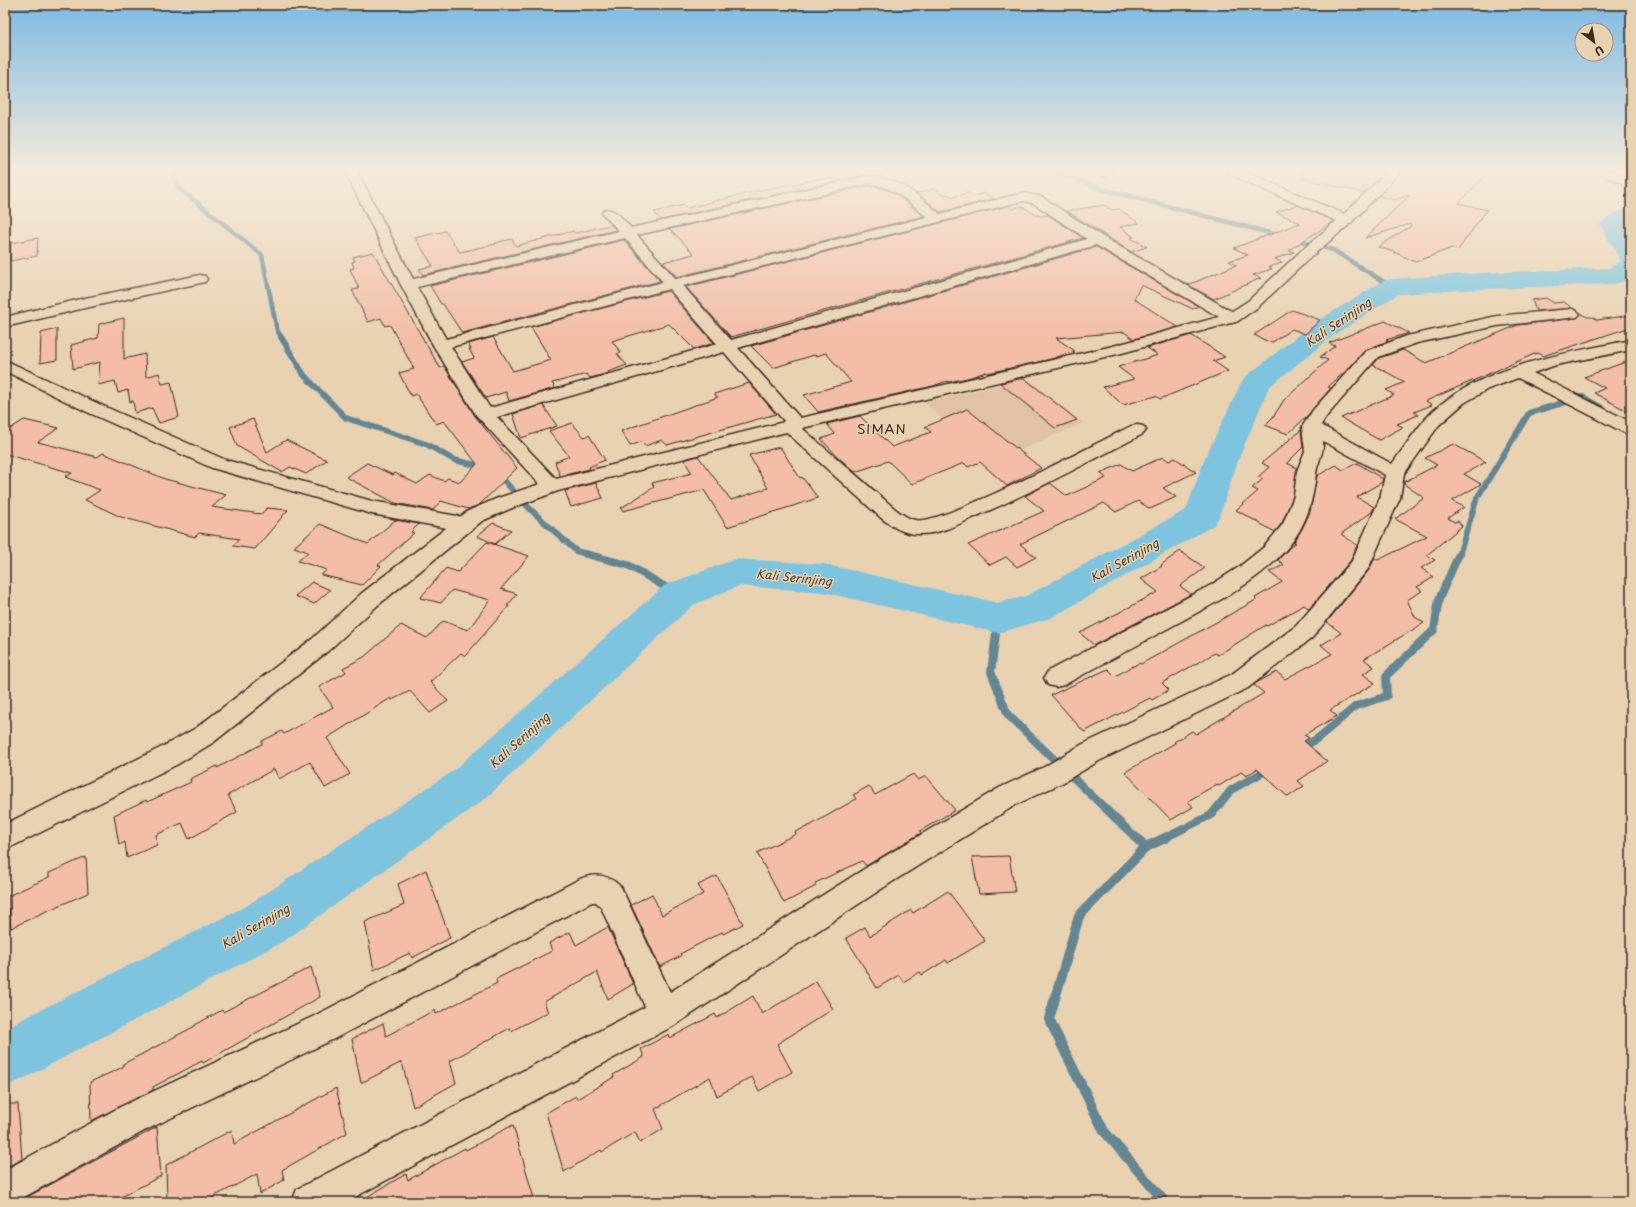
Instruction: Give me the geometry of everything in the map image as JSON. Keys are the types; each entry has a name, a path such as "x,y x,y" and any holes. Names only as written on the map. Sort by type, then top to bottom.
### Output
{"street":[{"path":"379,227 408,285 441,345 485,415 545,488"},
{"path":"622,227 727,346 793,425 836,469 903,524 914,528 936,525 1003,498 1137,430"},
{"path":"408,285 659,227"},
{"path":"441,345 672,284 900,227"},
{"path":"1079,227 1232,318"},
{"path":"5,838 54,812 169,756 205,735 320,645 370,599 475,516 545,488 793,425 1116,350 1196,330 1232,318 1253,304 1308,252 1337,227"},
{"path":"485,415 1098,240"},
{"path":"5,322 85,303 200,279"},
{"path":"1056,678 1219,590 1242,576 1271,554 1286,535 1297,516 1304,496 1308,469 1314,449 1311,426 1319,414 1372,354 1413,339 1497,321 1572,314"},
{"path":"310,1202 664,1014 882,873 1008,796 1053,775 1090,753 1240,681 1304,632 1362,564 1390,498 1395,473 1433,421 1444,409 1482,385 1519,372 1552,361 1631,345"},
{"path":"5,366 93,408 219,464 372,507 463,524"},
{"path":"1519,372 1631,429"},
{"path":"1311,426 1395,473"},
{"path":"5,1189 134,1118 323,1028 590,888 603,888 611,897 664,1014"}],"shaded area":[{"path":"1028,379 1083,423 990,463 924,402"}],"building":[{"path":"601,227 613,227 616,230 423,275 419,269 433,266 415,238 445,231 460,252 512,239 516,246 573,231 575,233"},
{"path":"678,227 878,227 677,277 663,262 694,254 670,229"},
{"path":"923,227 1067,227 1083,238 731,337 686,287"},
{"path":"1092,227 1120,227 1134,237 1131,238 1147,247 1131,252"},
{"path":"1289,227 1324,227 1289,250 1294,252 1275,259 1282,263 1269,267 1272,269 1253,275 1261,278 1214,299 1188,285 1236,265 1229,261 1248,255 1234,248"},
{"path":"1376,227 1399,227 1365,238"},
{"path":"1409,227 1474,227 1458,250 1452,248 1415,262 1394,252 1378,247"},
{"path":"38,238 37,256 10,261 11,243"},
{"path":"624,240 660,281 462,333 430,286"},
{"path":"1096,247 1198,306 1193,309 1141,285 1134,299 1178,327 1134,339 1124,332 1056,338 1075,351 1051,359 988,373 986,372 971,377 949,382 947,381 933,386 818,412 804,395 851,382 826,353 816,356 814,355 773,368 751,346"},
{"path":"373,252 440,368 444,366 475,416 517,468 479,505 468,509 441,501 433,510 395,503 346,477 367,463 393,475 395,473 417,484 430,475 444,481 448,478 460,482 477,464 444,421 436,424 416,394 411,396 399,373 414,369 390,325 385,326 381,318 368,322 352,290 359,289 350,269 354,268 352,262 355,261 353,257"},
{"path":"668,291 714,343 694,349 669,324 612,341 621,353 617,354 627,365 608,372 609,373 590,378 587,374 552,383 555,388 509,401 506,392 486,398 462,362 474,358 468,344 493,337 513,371 551,360 531,327"},
{"path":"1546,298 1554,303 1564,302 1572,308 1536,311 1532,300"},
{"path":"1292,310 1320,320 1305,334 1292,329 1271,343 1254,335"},
{"path":"1581,313 1587,317 1592,317 1597,320 1631,315 1631,327 1543,356 1537,353 1426,401 1432,405 1414,412 1418,415 1397,424 1403,427 1379,440 1341,418 1394,395 1386,390 1405,382 1373,365 1379,358 1403,350 1426,363 1518,325 1577,318"},
{"path":"124,318 124,359 145,354 146,377 159,373 162,384 171,382 179,417 159,423 152,408 135,413 133,401 130,402 128,390 118,393 115,381 98,385 100,362 73,369 71,345 98,338 99,324"},
{"path":"1385,321 1409,333 1386,340 1388,341 1365,350 1349,368 1328,387 1331,388 1307,416 1288,434 1265,425 1273,417 1284,400 1328,360 1320,357 1335,346 1329,343"},
{"path":"57,329 57,360 40,363 41,333"},
{"path":"1191,335 1225,357 1213,361 1228,371 1160,399 1156,396 1123,405 1103,387 1134,379 1118,367 1158,355 1147,348"},
{"path":"1631,360 1631,413 1594,393 1605,388 1584,377"},
{"path":"1024,378 1077,420 1055,428 1000,383"},
{"path":"749,383 776,414 667,445 662,440 645,446 641,442 630,446 621,431 718,397 714,394"},
{"path":"543,405 557,426 521,438 513,414"},
{"path":"967,409 1041,468 1007,486 980,462 968,467 964,463 912,484 888,461 855,472 821,439 835,434 827,424 860,416 892,447 931,432 925,427"},
{"path":"253,419 267,452 286,440 327,460 306,474 290,467 282,472 237,446 230,427"},
{"path":"24,420 59,428 38,442 97,457 103,453 165,479 226,495 212,507 261,514 267,508 288,510 255,549 233,546 239,539 199,533 195,537 121,517 85,500 100,490 65,477 72,473 5,454 5,432"},
{"path":"572,423 584,437 589,435 605,460 589,467 590,469 560,476 555,462 569,456 549,431"},
{"path":"1301,430 1303,447 1287,463 1297,468 1293,496 1282,523 1275,532 1236,510 1258,491 1252,488 1263,479 1258,477 1269,467 1262,463"},
{"path":"1453,444 1486,462 1464,474 1481,484 1452,501 1464,507 1448,518 1454,522 1458,521 1462,526 1427,555 1435,560 1421,568 1434,577 1417,587 1422,591 1407,600 1415,617 1424,623 1364,659 1374,667 1363,674 1375,683 1330,710 1337,716 1304,735 1309,738 1304,741 1327,761 1298,781 1304,786 1288,797 1257,769 1246,776 1241,772 1219,786 1217,784 1188,801 1193,807 1171,820 1125,772 1175,743 1174,742 1192,731 1196,734 1264,693 1254,685 1256,683 1277,672 1285,679 1332,654 1321,645 1341,633 1327,622 1369,570 1375,558 1378,560 1427,536 1395,519 1424,498 1404,484 1404,482 1437,465 1425,458"},
{"path":"780,447 800,478 802,477 818,498 727,527 704,490 623,511 621,508 654,487 652,483 692,473 684,460 698,456 731,500 768,488 749,455"},
{"path":"1163,457 1169,461 1175,458 1196,472 1163,488 1176,497 1150,509 1138,501 1116,512 1104,503 1020,544 1036,557 1017,567 1006,557 990,565 968,545 1044,511 1025,496 1050,483 1067,496 1106,478 1100,473 1121,464 1132,471"},
{"path":"1357,463 1383,479 1382,482 1357,497 1374,507 1372,512 1341,534 1357,545 1351,560 1309,609 1304,605 1267,626 1266,625 1218,655 1215,653 1162,683 1169,690 1152,700 1150,698 1084,732 1051,695 1108,669 1115,676 1139,663 1141,664 1256,600 1255,598 1282,582 1269,572 1284,565 1278,560 1292,545 1296,543 1294,542 1310,512 1317,476 1336,465 1343,470"},
{"path":"596,483 603,498 571,507 565,491"},
{"path":"395,520 419,524 411,532 414,533 378,565 381,566 362,585 321,575 327,570 298,561 308,552 294,547 320,524 368,544"},
{"path":"493,523 511,530 495,544 477,536"},
{"path":"487,542 529,556 501,589 517,594 507,606 509,606 465,656 461,653 430,682 448,701 430,713 410,691 392,700 391,698 327,738 350,774 325,788 310,762 279,779 274,769 228,795 237,812 189,839 182,823 156,835 157,845 127,858 125,842 119,845 114,815 191,782 190,779 217,766 217,768 262,744 262,741 282,731 284,734 333,707 319,687 346,672 343,668 364,657 401,625 427,638 443,621 468,630 490,600 452,590 441,603 420,598 446,568 458,572"},
{"path":"1180,551 1205,568 1180,586 1191,594 1094,645 1080,633 1158,592 1141,579 1162,566 1161,565"},
{"path":"312,582 330,590 314,604 295,596"},
{"path":"913,774 918,780 926,776 955,810 920,831 921,833 866,866 862,861 815,883 816,886 784,903 757,853 796,834 795,832 811,825 856,799 853,795 869,786 875,795"},
{"path":"1009,856 1015,892 979,894 972,857"},
{"path":"86,857 88,893 11,928 8,896 49,877 49,873"},
{"path":"426,870 450,938 412,958 410,953 374,970 365,922 404,905 398,884"},
{"path":"717,876 743,924 723,934 722,932 680,954 681,956 660,967 631,905 652,894 662,915 703,894 698,885"},
{"path":"948,891 985,941 948,963 946,960 922,975 920,972 903,982 899,975 877,988 846,938 865,927 870,936 911,910 913,913"},
{"path":"608,927 633,984 608,999 597,972 544,1002 548,1012 511,1031 510,1028 450,1061 456,1083 413,1107 402,1062 361,1083 352,1039 383,1023 386,1036 435,1010 436,1014 497,983 496,979 552,951 549,943 570,932 576,945"},
{"path":"311,967 320,997 203,1063 202,1061 153,1087 153,1090 91,1121 90,1082 123,1067 123,1064 222,1010 223,1012"},
{"path":"816,981 833,1009 777,1044 792,1072 759,1091 752,1077 717,1096 710,1077 655,1109 663,1129 640,1143 635,1132 602,1152 601,1150 564,1172 546,1113 576,1096 577,1099 614,1077 613,1075 644,1057 641,1049 669,1034 670,1038 715,1014 717,1018 753,996 762,1014"},
{"path":"336,1088 347,1133 282,1170 284,1180 260,1194 257,1174 204,1202 167,1202 166,1165 232,1130 234,1144"},
{"path":"5,1104 18,1104 22,1159 5,1168"},
{"path":"513,1125 535,1202 358,1202 406,1174 408,1180 465,1148 466,1150"},
{"path":"157,1127 161,1176 119,1198 120,1202 18,1202"}],"waterway":[{"path":"228,227 262,255 277,330 282,338"},
{"path":"1248,227 1281,236"},
{"name":"Kali Serinjing","path":"1613,227 1631,257"},
{"path":"1293,239 1333,250 1392,287"},
{"name":"Kali Serinjing","path":"5,1058 266,923 469,785 679,595 736,572 823,578 998,618 1037,608 1201,517 1222,458 1256,383 1324,329 1392,287 1481,281 1615,276 1631,266"},
{"path":"281,337 304,375 346,418 426,444 454,460 485,467"},
{"path":"1459,555 1477,498 1529,413 1583,397 1602,408"},
{"path":"499,475 530,509 576,551 590,555"},
{"path":"586,554 628,565 679,595"},
{"path":"1300,749 1318,738 1356,706 1387,696 1386,676 1434,630 1439,599 1459,554"},
{"path":"998,618 991,672 1008,715 1136,838"},
{"path":"1167,837 1211,815 1231,790 1269,769"},
{"path":"1135,837 1146,847"},
{"path":"1146,847 1167,837"},
{"path":"1146,847 1079,916 1049,1019 1104,1131 1165,1202"}],"district":[{"name":"SIMAN","path":"882,428"}]}
